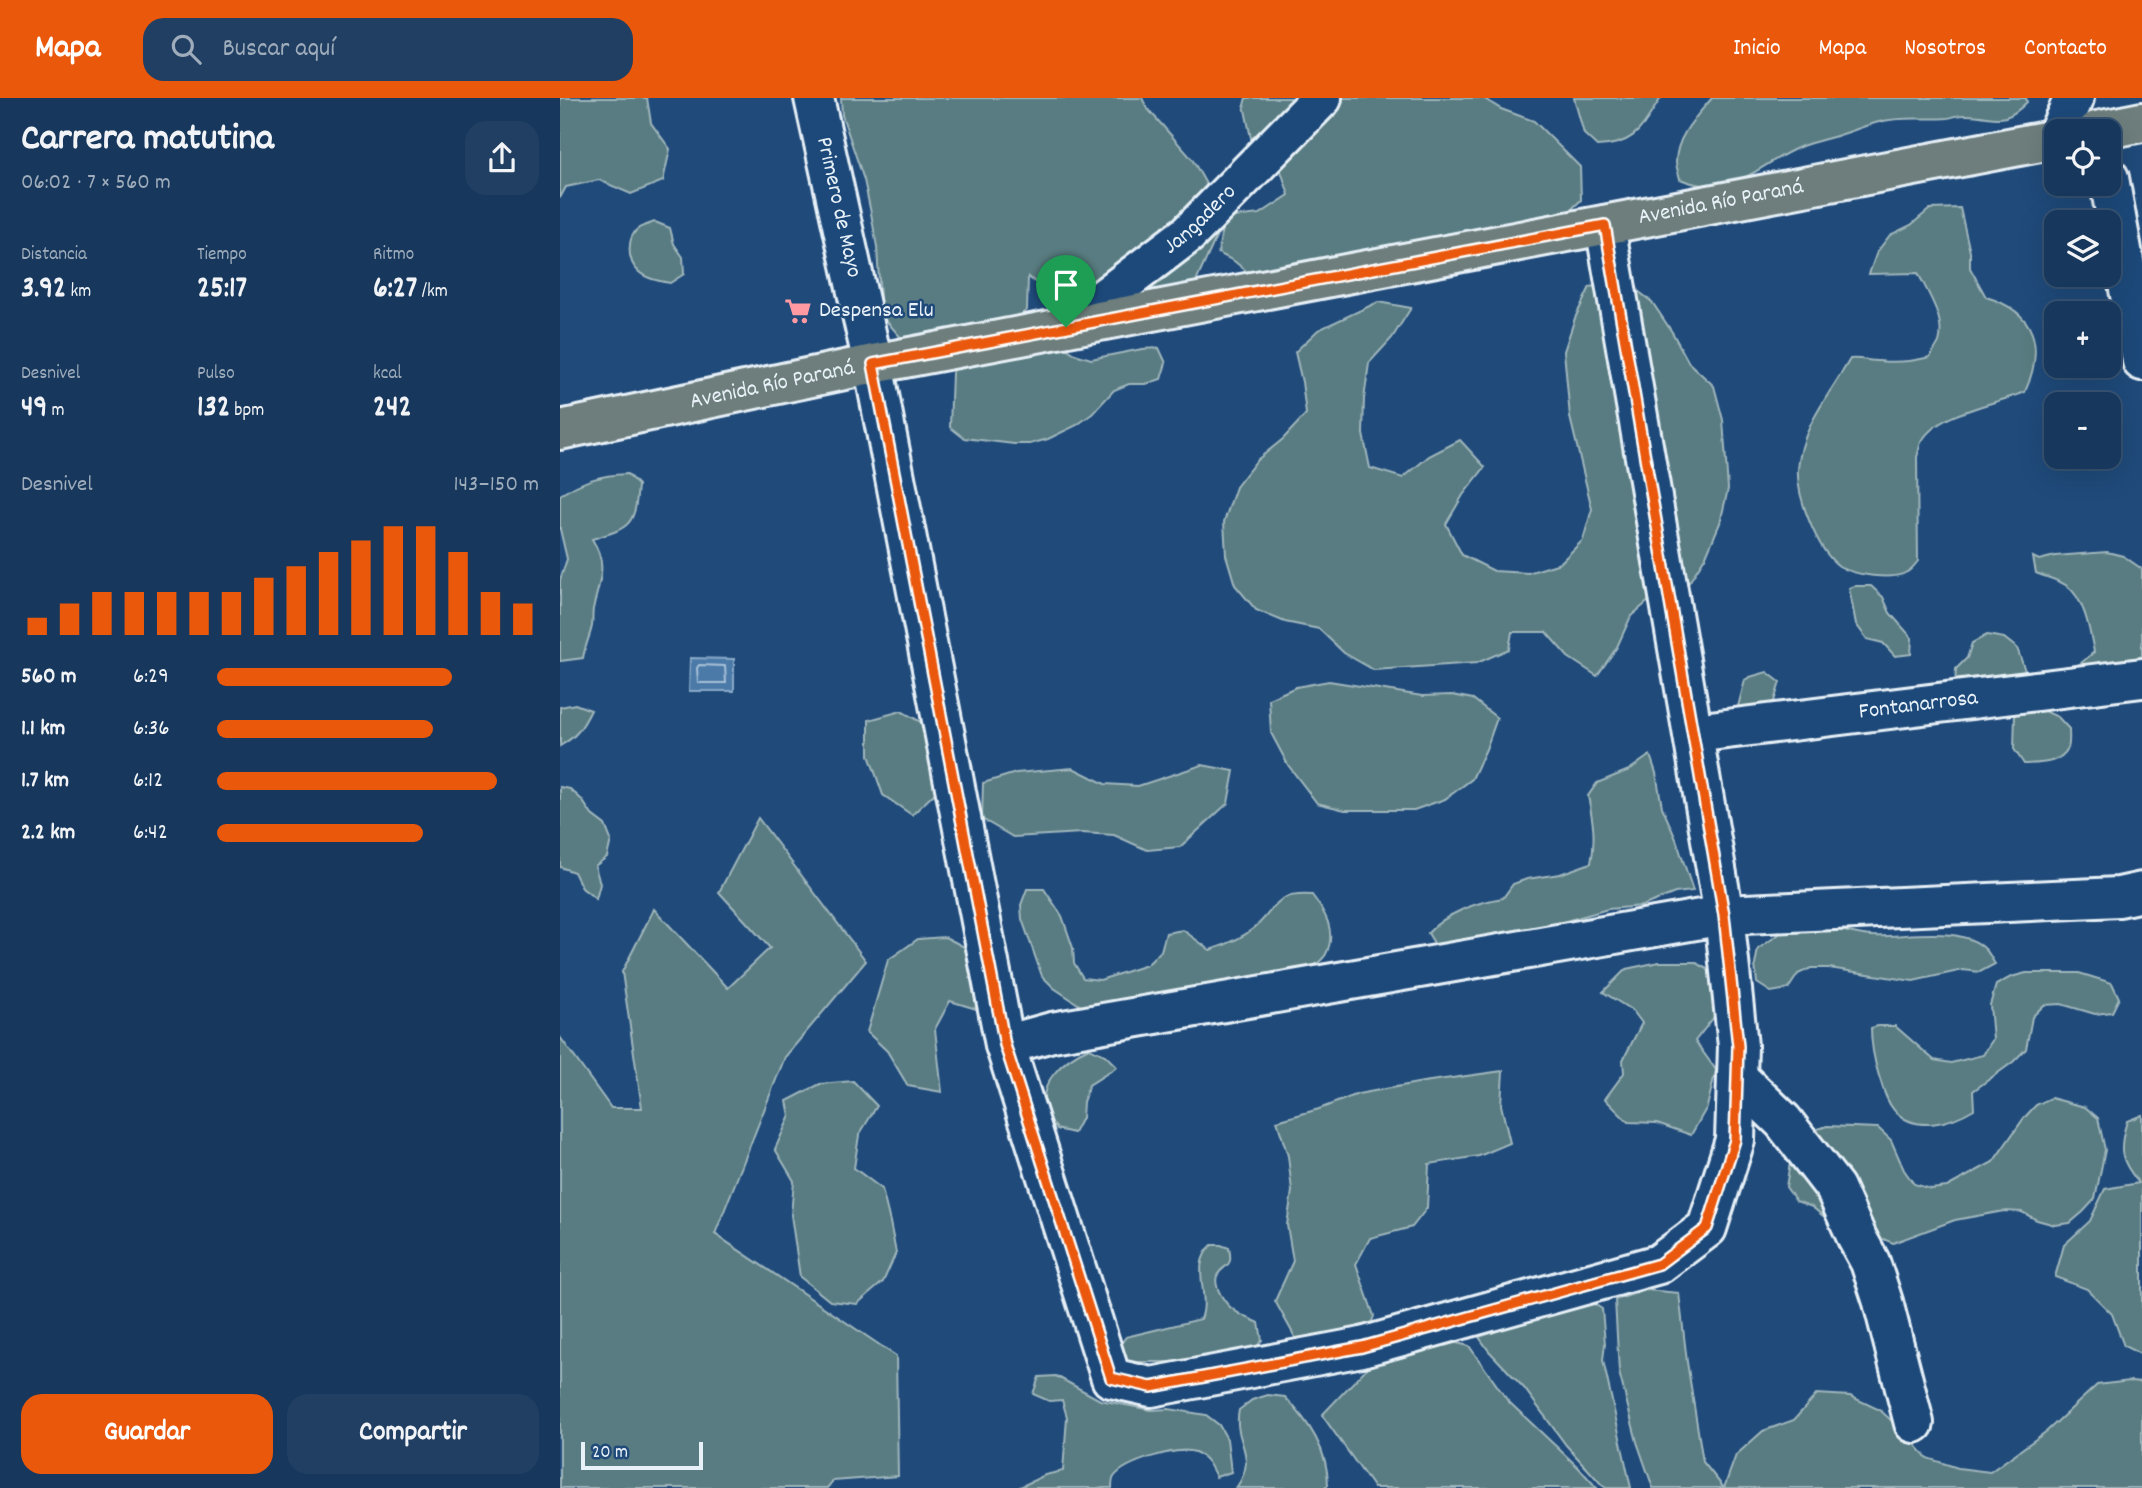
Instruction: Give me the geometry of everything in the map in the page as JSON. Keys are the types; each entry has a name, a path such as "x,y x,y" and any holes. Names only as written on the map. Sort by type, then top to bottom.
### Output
{"main road":[{"path":"2121,126 2142,122"},
{"name":"Avenida Río Paraná","path":"560,430 873,364 2044,140"}],"street":[{"name":"Primero de Mayo","path":"814,98 873,364 1005,1045 1111,1378 1151,1387 1362,1347 1659,1264 1707,1228 1735,1140 1737,1077"},
{"name":"Jangadero","path":"1066,327 1188,234 1322,98"},
{"path":"2064,119 2074,98"},
{"path":"2112,196 2142,360"},
{"path":"1605,225 1724,915 1738,1046 1737,1077 1783,1121 1835,1188 1870,1262 1914,1423"},
{"name":"Fontanarrosa","path":"1694,733 2142,678"},
{"path":"1005,1045 1052,1032 1724,915 2119,897 2142,892"}],"green space":[{"path":"560,98 647,98 651,123 670,149 663,181 631,194 599,180 566,187 560,198"},
{"path":"841,98 1142,98 1147,108 1192,159 1225,218 1260,214 1289,195 1278,162 1251,138 1244,105 1246,98 1483,98 1501,109 1534,121 1580,167 1581,200 1557,223 1261,283 1234,261 1218,253 1223,222 1195,284 1126,296 1053,295 1028,277 1027,310 999,331 903,340 881,315 877,247 871,213 864,180 842,115"},
{"path":"1574,98 1661,98 1636,133 1621,142 1597,146 1584,134"},
{"path":"1712,98 2026,98 2027,102 2003,118 1964,115 1879,122 1802,146 1730,183 1699,185 1680,179 1676,164 1677,153 1688,127"},
{"path":"1960,208 1970,252 1970,268 1986,297 2016,312 2032,333 2035,346 2031,375 2025,392 1954,416 1930,431 1920,444 1917,457 1918,561 1913,567 1900,575 1892,576 1853,572 1839,566 1831,558 1810,522 1798,480 1800,454 1810,425 1850,359 1898,362 1930,357 1939,342 1940,325 1935,307 1918,273 1869,274 1877,252 1890,235 1911,225 1930,209"},
{"path":"655,222 670,228 674,244 683,257 684,274 670,283 642,274 635,268 630,256 630,243 635,232"},
{"path":"1624,280 1652,302 1689,363 1714,386 1723,420 1728,489 1720,523 1706,556 1688,584 1657,594 1631,616 1617,647 1597,676 1568,657 1546,632 1512,632 1509,649 1477,663 1374,670 1344,653 1319,629 1285,622 1256,610 1235,585 1226,555 1224,522 1236,487 1257,460 1283,439 1306,414 1295,352 1318,330 1378,302 1411,308 1392,338 1369,363 1363,434 1370,468 1403,478 1429,456 1460,440 1485,467 1463,495 1446,524 1462,555 1494,571 1528,573 1560,563 1583,540 1592,509 1570,417 1564,351 1575,318 1590,287"},
{"path":"1062,345 1075,354 1091,359 1159,348 1166,363 1161,379 1146,384 1129,384 1114,390 1092,414 1077,425 1048,439 1030,444 1014,444 964,438 950,427 952,373 962,358"},
{"path":"627,474 638,485 632,517 623,528 592,539 600,557 601,574 583,658 560,661 560,580 567,559 560,529 560,495 592,480"},
{"path":"2107,552 2123,556 2142,569 2142,667 2065,670 2080,664 2094,652 2088,626 2082,607 2073,592 2060,582 2036,573 2033,557 2039,560 2055,556"},
{"path":"1871,586 1883,597 1890,613 1912,638 1911,654 1895,656 1883,643 1867,639 1856,624 1849,588"},
{"path":"1987,635 2004,638 2017,648 2034,696 2042,710 2058,717 2069,729 2068,748 2055,760 2024,764 2014,749 2015,714 1955,687 1956,669 1967,658 1972,643"},
{"path":"1767,672 1780,682 1770,714 1736,714 1745,680"},
{"path":"1329,681 1422,696 1452,695 1473,699 1497,718 1472,779 1445,799 1414,810 1345,810 1317,803 1288,765 1271,733 1269,699 1296,687"},
{"path":"575,704 591,710 578,731 560,746 560,707"},
{"path":"901,711 930,727 938,760 936,792 912,815 883,795 869,755 869,720"},
{"path":"1650,755 1662,807 1693,891 1675,893 1642,906 1608,909 1559,923 1544,931 1437,948 1428,933 1453,914 1483,902 1503,898 1513,884 1560,874 1591,863 1593,829 1588,796 1597,783 1629,770"},
{"path":"1202,765 1234,771 1228,803 1180,847 1147,850 1114,835 1082,833 1013,837 982,819 983,783 1016,773 1073,768 1105,784 1138,786"},
{"path":"560,787 570,789 582,800 592,815 605,825 611,840 607,857 595,866 600,884 596,899 582,888 574,872 560,867"},
{"path":"758,818 866,961 785,1057 715,1234 896,1356 898,1476 833,1481 827,1488 560,1488 560,1037 611,1108 642,1108 622,972 654,909 728,988 770,948 719,892"},
{"path":"1027,889 1044,889 1062,916 1073,948 1074,963 1083,978 1100,980 1147,965 1161,951 1166,933 1183,930 1210,950 1222,946 1249,932 1277,903 1289,896 1312,895 1328,923 1329,946 1325,956 1314,966 1084,1008 1054,988 1042,976 1022,919 1021,905"},
{"path":"1801,927 1834,929 1871,936 1932,934 1963,937 1986,950 1995,964 1980,972 1963,970 1913,981 1829,968 1811,968 1798,974 1788,989 1771,992 1757,983 1755,965 1758,949 1785,930"},
{"path":"945,937 974,952 983,1011 950,1001 935,1029 942,1092 908,1086 887,1051 867,1032 888,960 918,939"},
{"path":"1659,962 1695,962 1726,980 1717,1013 1695,1041 1716,1070 1707,1107 1691,1135 1657,1123 1628,1122 1605,1099 1624,1073 1623,1060 1642,1023 1633,1011 1603,992 1626,969"},
{"path":"2026,973 2079,973 2112,983 2119,998 2112,1012 2095,1014 2061,1004 2044,1005 2032,1017 2026,1049 2013,1062 1973,1091 1974,1109 1965,1114 1944,1122 1922,1124 1912,1122 1894,1110 1877,1070 1871,1028 1895,1026 1934,1060 1951,1063 1983,1055 1993,1039 1990,1005 1996,985"},
{"path":"1089,1048 1105,1055 1117,1067 1089,1085 1083,1102 1082,1118 1074,1133 1057,1129 1047,1115 1044,1104 1048,1083 1061,1066"},
{"path":"1503,1071 1501,1105 1510,1143 1479,1156 1429,1164 1427,1208 1412,1227 1370,1238 1356,1264 1374,1316 1362,1347 1334,1339 1296,1339 1275,1301 1293,1261 1287,1225 1292,1191 1288,1156 1277,1121 1358,1094"},
{"path":"853,1081 877,1106 859,1135 854,1168 882,1189 896,1253 883,1282 857,1304 830,1301 800,1277 791,1215 794,1181 775,1149 790,1116 787,1101 820,1084"},
{"path":"2051,1098 2085,1107 2098,1118 2105,1150 2095,1199 2070,1223 2055,1225 2022,1212 2004,1211 1955,1220 1893,1243 1827,1219 1812,1207 1796,1201 1786,1187 1792,1150 1812,1131 1827,1126 1878,1128 1891,1140 1904,1170 1914,1184 1931,1189 1947,1187 1993,1162 2024,1118 2036,1105"},
{"path":"2142,1115 2142,1355 2124,1346 2112,1314 2087,1289 2055,1277 2064,1245 2090,1221 2105,1189 2139,1183 2124,1161 2122,1140 2127,1121"},
{"path":"1212,1245 1229,1248 1229,1263 1219,1272 1216,1280 1221,1295 1237,1312 1259,1323 1262,1340 1251,1354 1202,1362 1133,1362 1111,1378 1116,1350 1126,1337 1201,1319 1204,1300 1202,1262"},
{"path":"1646,1290 1679,1293 1703,1462 1724,1488 1653,1488 1637,1442 1619,1372 1615,1300"},
{"path":"1588,1300 1602,1309 1605,1344 1603,1360 1631,1488 1606,1488 1602,1485 1566,1445 1524,1388 1479,1337 1508,1323"},
{"path":"1403,1330 1469,1346 1508,1401 1597,1488 1374,1488 1322,1415"},
{"path":"1056,1376 1100,1400 1151,1410 1169,1409 1206,1415 1219,1425 1227,1439 1231,1472 1216,1477 1199,1454 1177,1451 1140,1461 1120,1471 1112,1481 1112,1488 1018,1488 1045,1475 1063,1471 1067,1417 1062,1400 1049,1401 1033,1394 1039,1377"},
{"path":"2142,1382 2142,1488 1724,1488 1736,1455 1763,1431 1794,1420 1817,1394 1850,1396 1880,1410 1927,1458 1958,1468 1990,1472 2047,1431 2097,1385"},
{"path":"1268,1395 1285,1397 1309,1427 1325,1460 1328,1485 1325,1488 1236,1488 1246,1466 1239,1431 1239,1410 1252,1400"}],"water":[{"path":"690,658 734,659 734,691 689,691"}],"place":[{"name":"Despensa Elu","path":"798,311"}],"route":[{"path":"1605,225 1724,915 1738,1046 1735,1140 1707,1228 1659,1264 1362,1347 1151,1387 1111,1378 1005,1045 873,364 1066,327 1605,225"}]}
